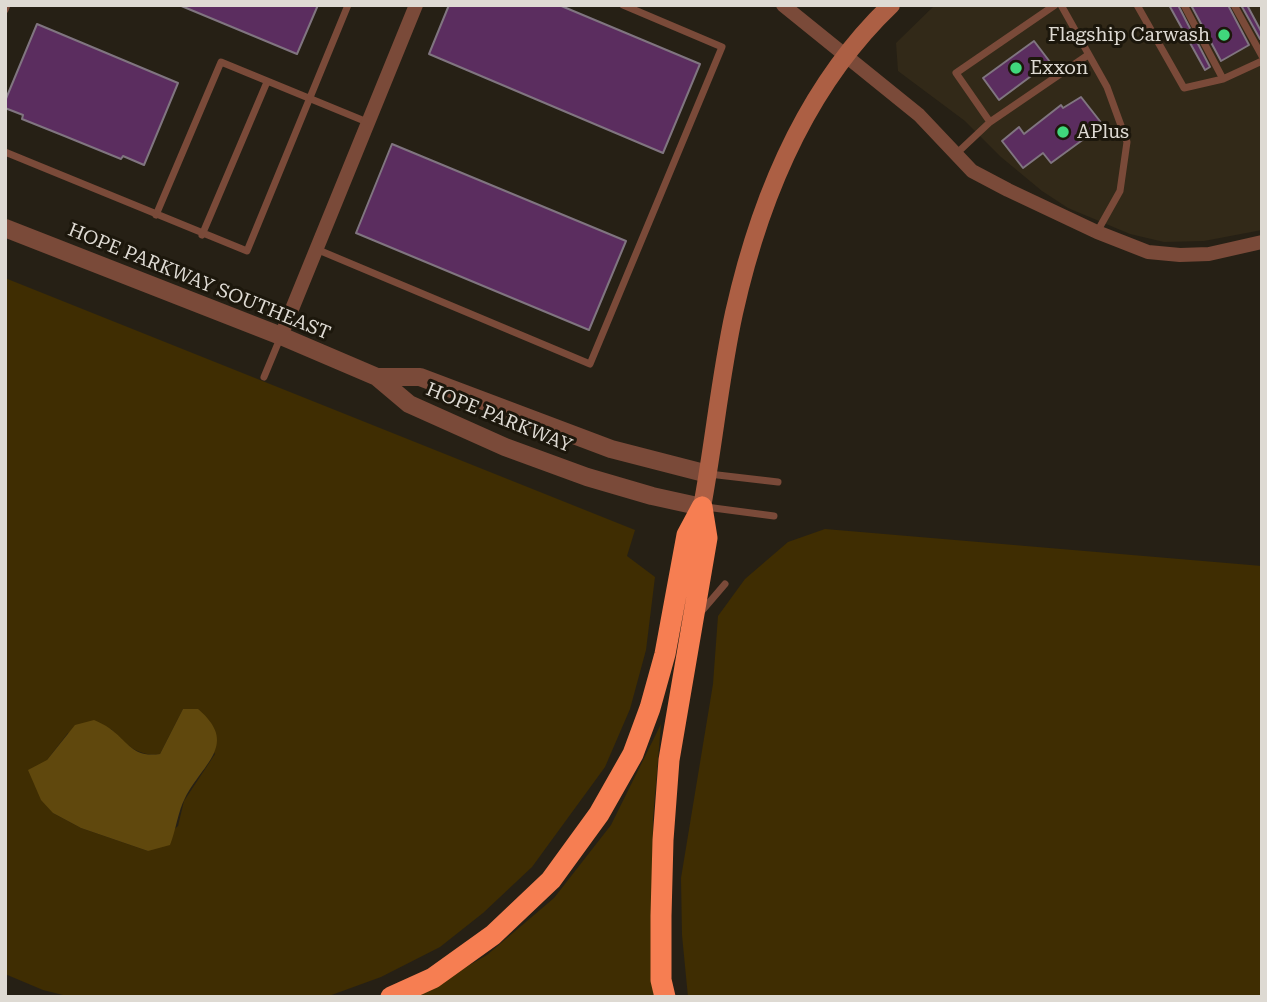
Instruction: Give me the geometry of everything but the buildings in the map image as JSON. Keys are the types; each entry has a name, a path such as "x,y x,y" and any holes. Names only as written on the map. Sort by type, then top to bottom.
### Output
{"highway":[{"path":"664,997 661,980 663,840 669,760 707,537 702,507"},
{"path":"391,997 433,978 494,935 551,880 599,814 633,754 650,708 665,654 687,535 702,507"}],"main road":[{"path":"702,507 734,316 758,226 781,168 815,101 847,57 891,5"}],"street":[{"path":"281,336 416,5"},
{"path":"783,5 919,115 972,171 1097,232 1148,253 1209,254 1262,242"},
{"name":"HOPE PARKWAY SOUTHEAST","path":"5,228 281,336 377,377"},
{"name":"HOPE PARKWAY","path":"377,377 420,377 611,449 708,474"},
{"name":"HOPE PARKWAY","path":"377,377 409,404 501,445 597,480 702,507"}],"lane":[{"path":"5,152 202,235 247,251 348,5"},
{"path":"316,249 590,363 722,47 623,5"},
{"path":"990,122 956,73 1055,5"},
{"path":"1061,5 1107,87 1127,142 1120,191 1097,232"},
{"path":"1137,5 1184,88 1223,79 1262,59 1234,5"},
{"path":"1184,5 1223,79"},
{"path":"955,155 990,122 1088,55"},
{"path":"156,215 221,62 367,122"},
{"path":"202,235 267,82"},
{"path":"264,377 281,336"},
{"name":"HOPE PARKWAY","path":"708,474 778,482"},
{"name":"HOPE PARKWAY","path":"702,507 774,516"},
{"path":"690,635 700,614 725,583"}],"shaded area":[{"path":"935,5 1262,5 1262,230 1204,241 1164,242 1130,234 1068,208 1042,191 1001,157 965,121 898,71 896,43"},
{"path":"5,278 635,530 627,556 655,577 646,650 630,709 605,767 532,867 483,913 440,947 381,977 326,997 71,997 43,990 5,974","holes":["183,709 215,754 184,801 178,826 148,851 81,828 53,813 47,760 68,733 111,729 138,751 160,754"]},
{"path":"825,529 1262,566 1262,997 688,997 682,935 681,878 713,684 718,616 745,579 788,542"},
{"path":"183,709 198,709 210,721 217,743 214,753 183,803 170,845 148,851 81,828 53,813 41,800 28,770 47,760 75,725 94,720 109,728 137,751 143,754 160,754"},
{"path":"661,724 653,819 651,974 654,997 414,997 487,955 554,898 611,825"}],"place":[{"name":"Flagship Carwash","path":"1224,35"},
{"name":"Exxon","path":"1016,68"},
{"name":"APlus","path":"1063,132"}]}
